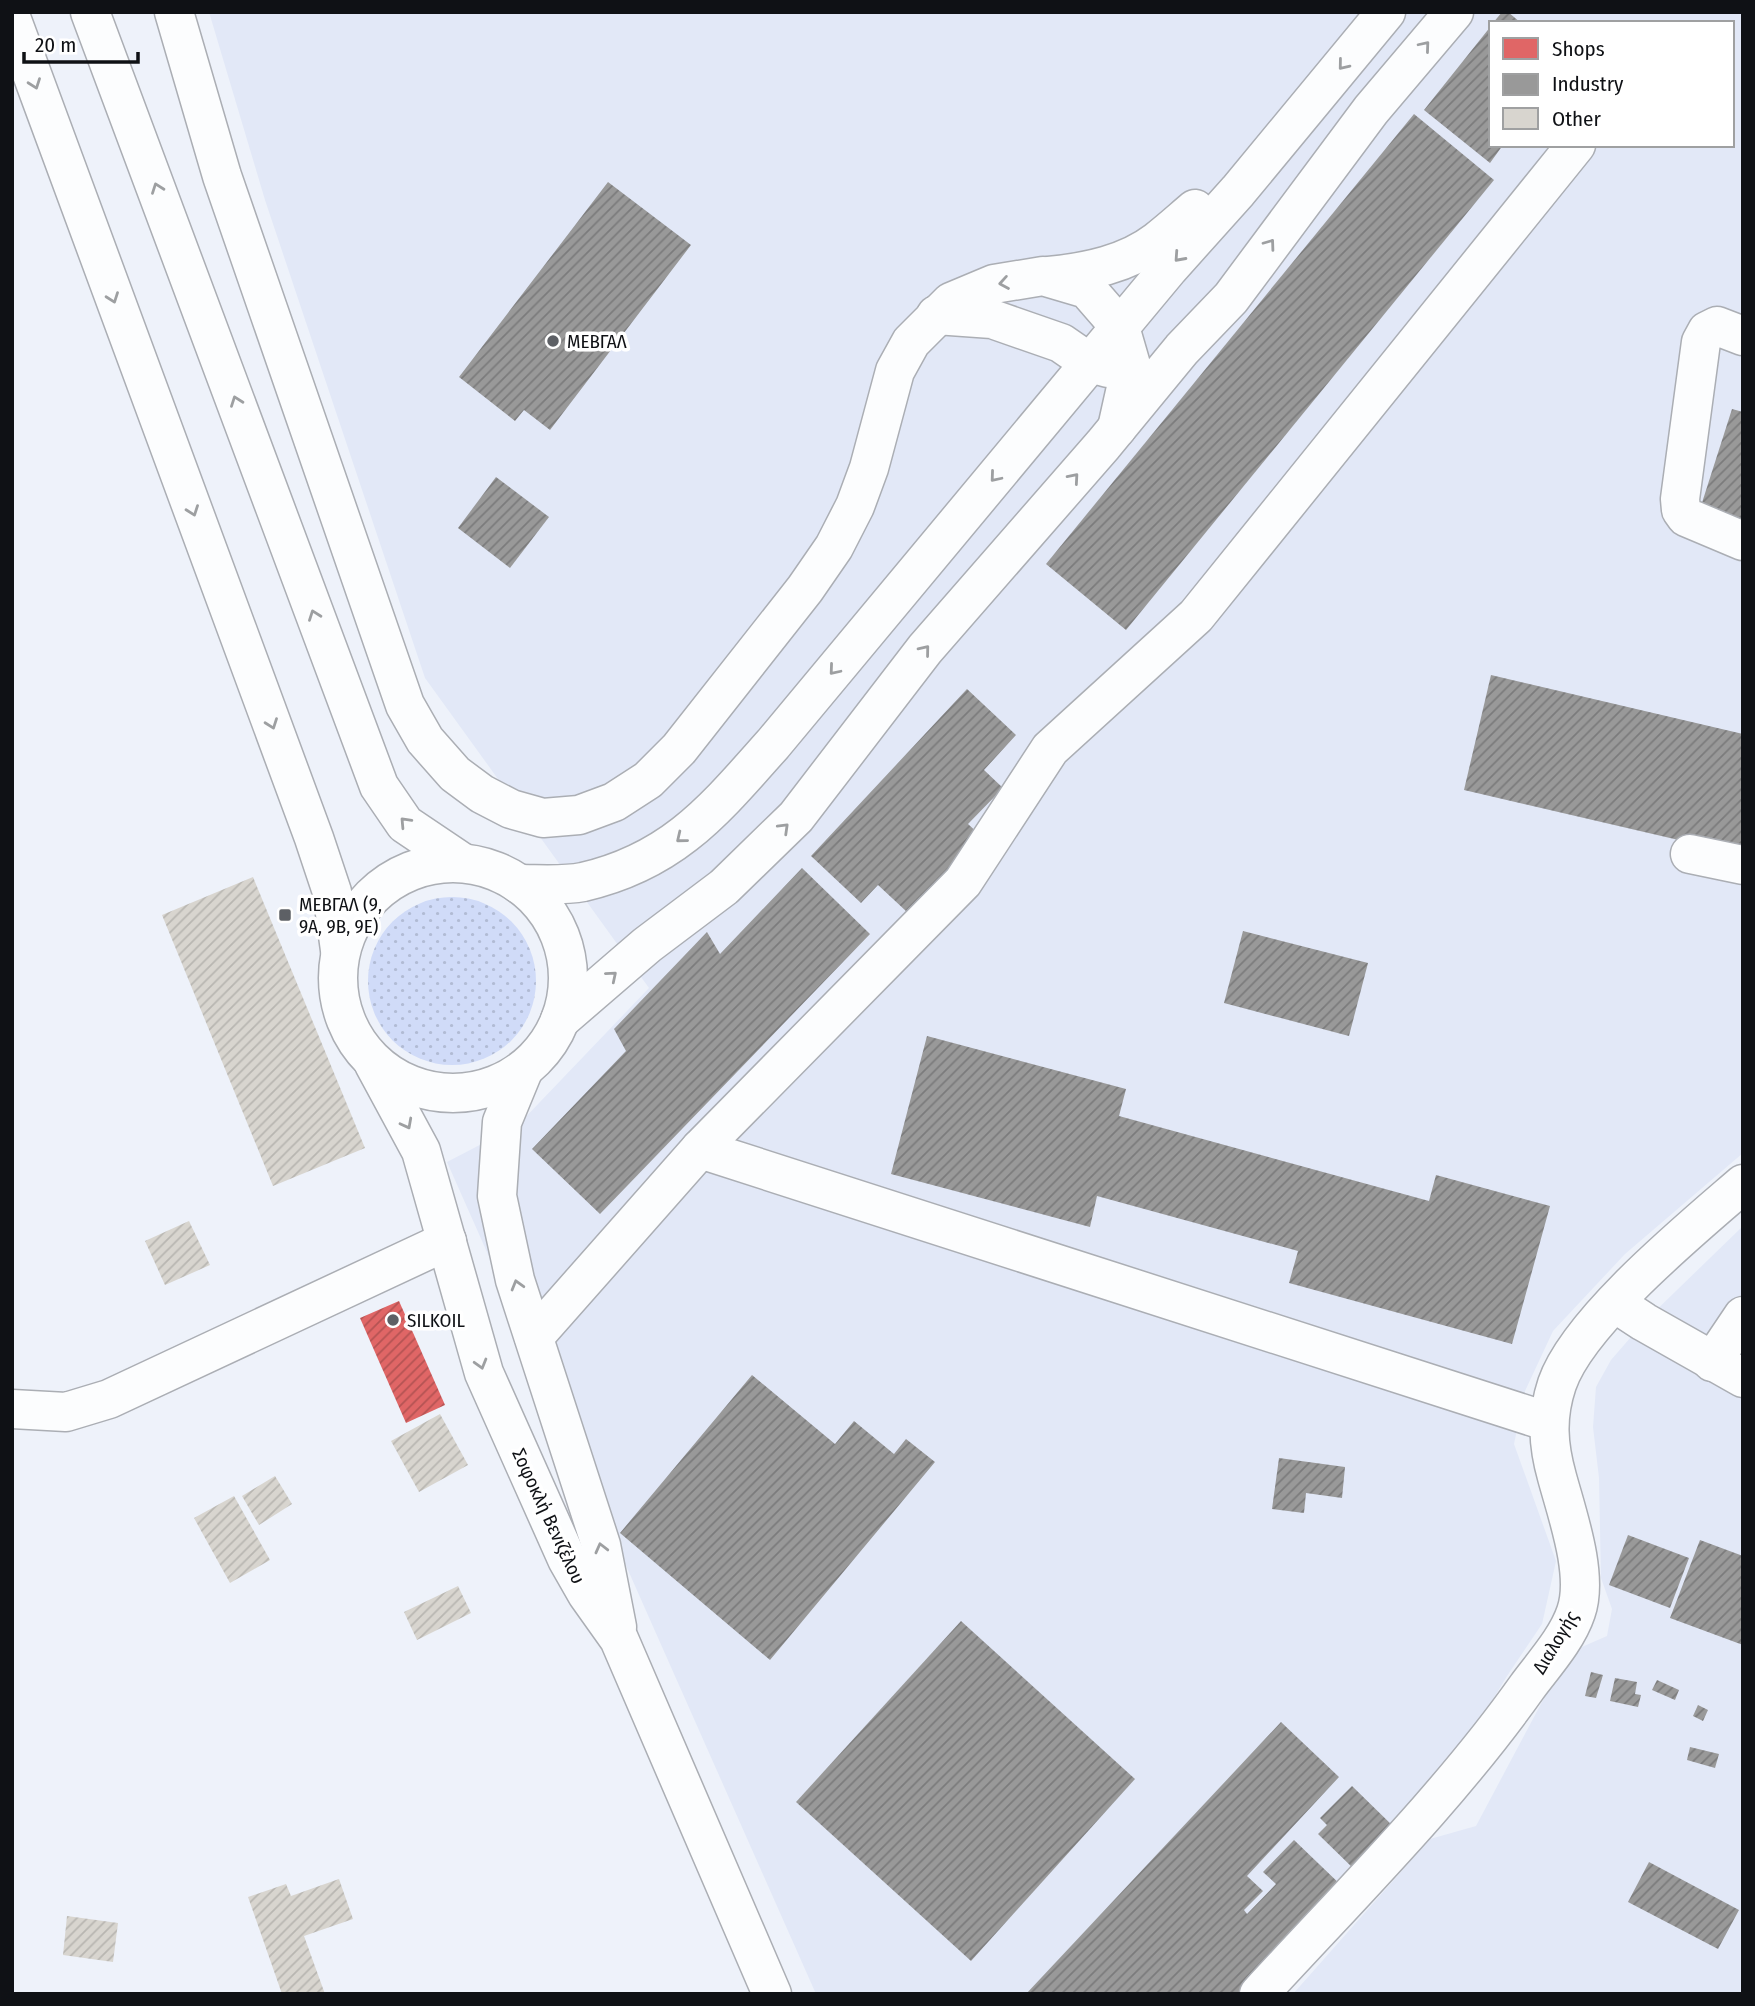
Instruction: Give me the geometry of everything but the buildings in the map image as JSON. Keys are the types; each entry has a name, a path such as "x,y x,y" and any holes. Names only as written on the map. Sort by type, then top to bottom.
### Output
{"street":[{"path":"12,20 332,892 340,950 337,990 344,1018 356,1043 374,1064 408,1086 447,1094 487,1089 523,1071 550,1042 560,1020 566,1005 568,964 557,926 533,894 519,884 499,871 460,861 405,824 379,786 90,12"},
{"path":"103,12 112,69"},
{"path":"174,12 222,176 405,705 425,740 455,774 482,794 511,809 543,818 579,815 591,811 614,802 648,780 679,749 805,589 834,547 855,506 869,468 895,371 911,342 936,315 951,302 994,284 1076,273 1114,263 1155,242 1197,206 1260,165"},
{"path":"519,884 581,882 630,867 672,845 710,814 773,744 1386,12"},
{"path":"560,1020 647,945 724,887 796,817 925,649 1175,359 1231,298 1371,110 1454,12"},
{"path":"534,1337 701,1149 963,883 1050,749 1196,616 1574,147"},
{"path":"1043,276 1087,289 1120,327 1131,365 1117,428"},
{"path":"936,315 992,319 1034,332 1061,344 1090,363 1108,368 1154,364 1175,359"},
{"path":"1743,336 1717,326 1707,331 1701,342 1680,499 1681,510 1686,517 1743,541"},
{"path":"1034,332 1047,361 1045,398 1039,424"},
{"path":"1690,854 1743,865"},
{"path":"340,950 356,913 384,884 420,866 460,861"},
{"name":"Σοφοκλή Βενιζέλου","path":"374,1064 421,1151 484,1373 567,1559 587,1594 620,1639 772,1994"},
{"path":"523,1071 502,1122 496,1196 515,1280 601,1545 620,1639"},
{"path":"701,1149 1549,1422"},
{"name":"Διαλογής","path":"1259,1994 1419,1819 1479,1749 1559,1643 1573,1618 1580,1593 1578,1569 1550,1451 1549,1422 1558,1383 1572,1354 1615,1303 1743,1184"},
{"path":"12,1409 66,1412 108,1399 447,1241"},
{"path":"1615,1303 1728,1370 1743,1316"}],"shaded area":[{"path":"209,12 1743,12 1743,1153 1625,1254 1553,1331 1525,1391 1514,1444 1556,1561 1542,1624 1507,1676 1417,1826 1266,1994 816,1994 447,1162 518,1125 649,988 425,678 265,200"},
{"path":"452,897 484,903 511,922 530,949 536,981 530,1013 511,1040 484,1059 452,1065 420,1059 393,1040 374,1013 368,981 374,949 393,922 420,903"},
{"path":"1743,1226 1743,1994 1293,1994 1430,1839 1476,1826 1568,1653 1607,1636 1612,1609 1601,1578 1599,1478 1593,1427 1596,1387 1611,1360 1644,1322"}],"place":[{"name":"ΜΕΒΓΑΛ","path":"553,341"},
{"name":"ΜΕΒΓΑΛ (9, 9Α, 9Β, 9Ε)","path":"285,915"},
{"name":"SILKOIL","path":"393,1320"}]}
